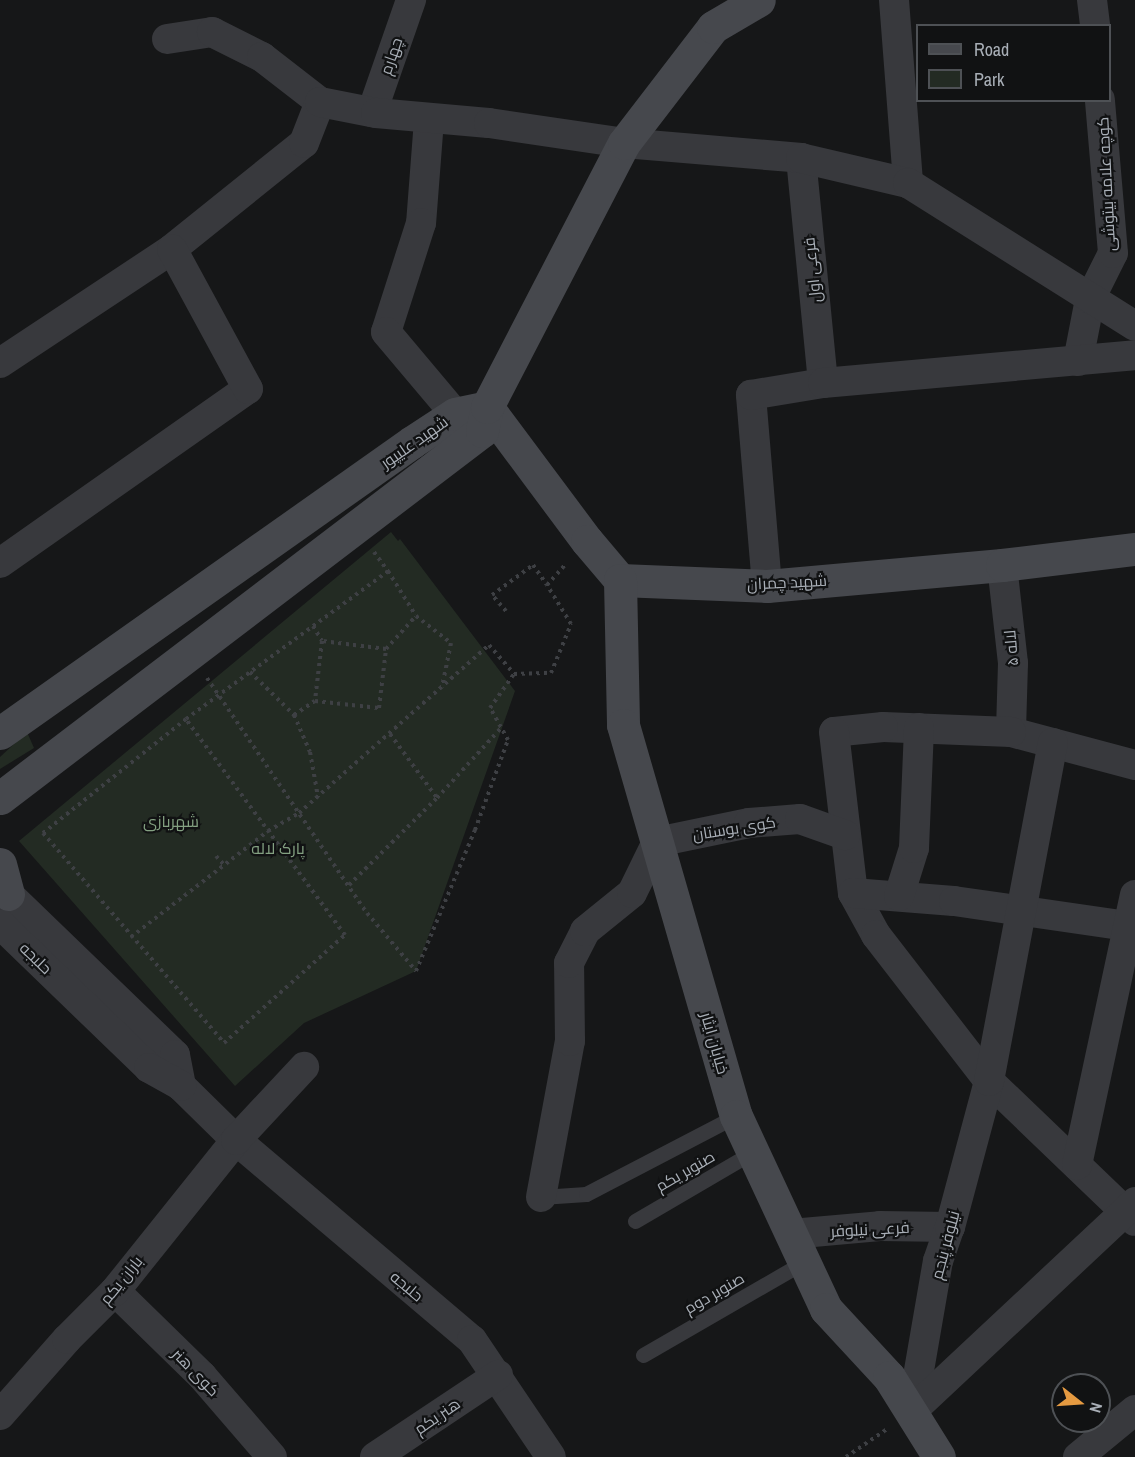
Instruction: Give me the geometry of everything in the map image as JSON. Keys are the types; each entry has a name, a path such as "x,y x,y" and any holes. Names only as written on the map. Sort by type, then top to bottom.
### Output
{"main road":[{"name":"شهید علیپور","path":"8,792 190,652 474,417 624,143 713,27 759,0"},
{"name":"شهید علیپور","path":"0,733 474,417"},
{"path":"474,417 620,580"},
{"name":"شهید چمران","path":"620,580 767,586 1002,566 1135,549"},
{"name":"خیابان ایثار","path":"620,580 623,725 736,1116 826,1309 890,1377 939,1457"},
{"path":"0,824 8,792"}],"street":[{"name":"چهارم","path":"372,111 411,0"},
{"path":"894,0 908,183"},
{"path":"1092,0 1095,24"},
{"path":"167,39 212,32 262,57 320,102 429,120 489,123 624,143 801,158 908,183 1135,326"},
{"path":"0,363 172,249 304,143 320,102"},
{"name":"کوچه علامه بیتوشی","path":"1078,361 1090,298 1113,253 1100,102"},
{"path":"429,120 421,223 386,332 474,417"},
{"name":"فرعی اول","path":"801,158 823,382"},
{"path":"0,563 248,389 172,249"},
{"path":"767,586 751,395 823,382 1135,355"},
{"name":"لاله ۵","path":"1002,566 1013,663 1011,732"},
{"path":"899,896 914,848 919,728"},
{"path":"912,1411 1131,1211 1077,1165 989,1081 876,934 853,893 834,732 919,728 1011,732 1135,765"},
{"name":"نیلوفر پنجم","path":"912,1411 938,1261 950,1227 989,1081 1053,743"},
{"name":"کوی بوستان","path":"657,842 749,823 800,819 845,835"},
{"path":"541,1197 570,1041 569,963 585,931 632,893 657,842"},
{"name":"حلبجه","path":"2,892 175,1055 181,1086 236,1140 472,1340 498,1375 551,1457"},
{"path":"853,893 954,901 1132,926"},
{"path":"1077,1165 1132,926 1135,895"},
{"name":"باران یکم","path":"0,1414 67,1339 115,1291 236,1140 304,1066"},
{"name":"فرعی نیلوفر","path":"798,1248 880,1226 950,1227"},
{"name":"کوی هنر","path":"115,1291 202,1376 272,1457"},
{"name":"هنر یکم","path":"375,1457 498,1375"},
{"path":"1078,1457 1135,1410"}],"lane":[{"path":"541,1197 586,1194 736,1116"},
{"name":"صنوبر یکم","path":"635,1221 753,1152"},
{"name":"صنوبر دوم","path":"643,1355 798,1248"}],"path":[{"path":"547,585 587,542"},
{"path":"506,611 492,595 533,566 571,624 551,673 514,674"},
{"path":"186,719 345,934 224,1043 43,833 186,719 388,571 416,616 451,643 442,688"},
{"path":"294,715 315,700 379,708 386,649 416,616"},
{"path":"313,626 322,641 315,700"},
{"path":"322,641 386,649"},
{"path":"131,937 268,831 299,813 489,645 514,674"},
{"path":"190,652 367,913 416,971 475,830 508,740 490,708 514,674"},
{"path":"250,672 294,715 310,752 318,797"},
{"path":"349,885 437,798 501,728"},
{"path":"390,734 437,798"},
{"path":"216,856 224,865"},
{"path":"846,1457 912,1411"}],"green space":[{"name":"پارک لاله","path":"391,532 398,541 400,539 515,691 416,971 304,1023 235,1086 19,841"},
{"path":"27,732 34,748 0,769 0,757"}],"park label":[{"name":"شهربازی","path":"171,821"}]}
